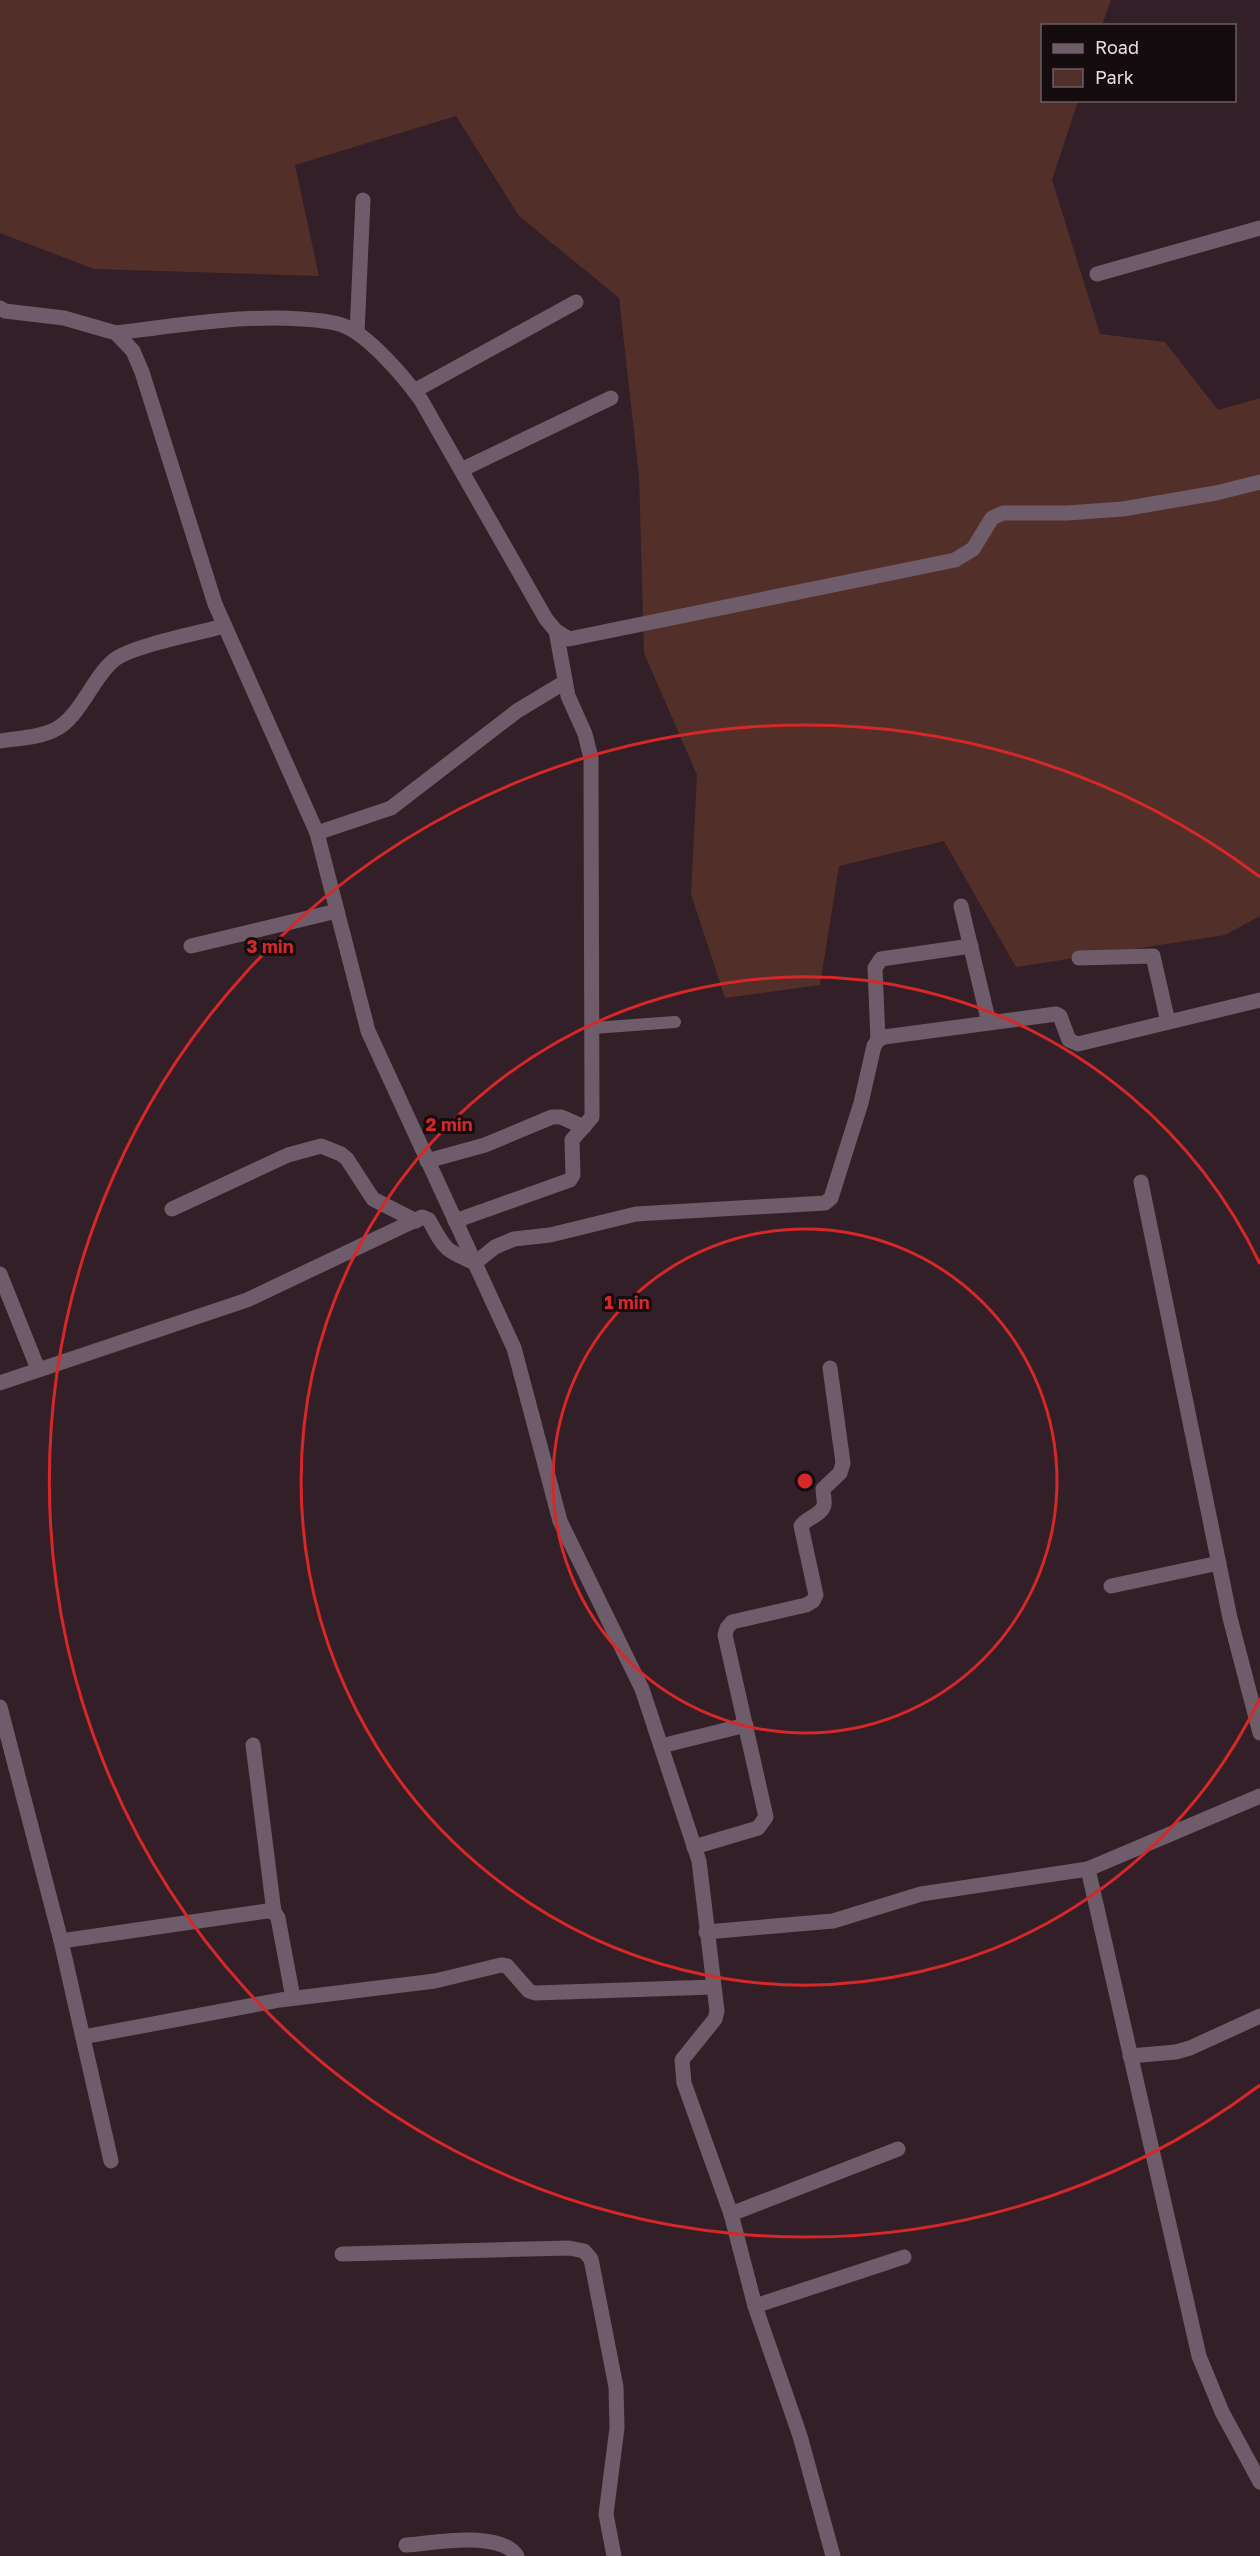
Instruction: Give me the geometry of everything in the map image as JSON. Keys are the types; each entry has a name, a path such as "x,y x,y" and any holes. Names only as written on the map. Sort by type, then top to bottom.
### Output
{"street":[{"path":"357,333 363,200"},
{"path":"1097,274 1260,228"},
{"path":"414,390 576,302"},
{"path":"0,308 5,311 64,318 116,333 215,320 279,318 323,321 342,325 357,333 406,379 414,390 546,619 556,631 569,639 955,560 973,549 992,518 1003,513 1067,513 1123,509 1216,493 1260,482"},
{"path":"116,333 133,351 142,372 215,604 317,833 368,1032 514,1348 560,1521 642,1689 699,1861 717,2011 714,2019 682,2060 684,2083 731,2214 755,2306 800,2436 834,2556"},
{"path":"461,470 611,398"},
{"path":"0,741 45,734 57,729 67,722 106,668 126,653 224,626"},
{"path":"455,1221 570,1180 573,1175 571,1145 592,1117 591,758 565,682 556,631"},
{"path":"317,833 391,808 517,711 565,682"},
{"path":"962,906 989,1023"},
{"path":"191,946 337,911"},
{"path":"475,1263 495,1247 514,1239 550,1235 636,1214 825,1203 831,1198 861,1102 874,1046 878,1040 875,968 881,959 971,946"},
{"path":"1078,958 1153,956 1168,1022"},
{"path":"878,1040 1056,1014 1060,1016 1070,1040 1078,1044 1260,1000"},
{"path":"428,1161 485,1145 552,1117 561,1117 584,1127"},
{"path":"172,1209 288,1155 321,1146 347,1159 374,1199 416,1221"},
{"path":"1141,1182 1230,1618 1260,1733"},
{"path":"0,1383 247,1300 422,1218 429,1220 443,1246 450,1252 475,1263"},
{"path":"0,1274 38,1370"},
{"path":"694,1847 758,1828 766,1817 725,1635 732,1622 806,1605 813,1601 816,1594 801,1526 822,1510 824,1489 840,1473 843,1463 830,1368"},
{"path":"1111,1586 1220,1563"},
{"path":"0,1707 62,1941 111,2161"},
{"path":"661,1746 746,1725"},
{"path":"253,1745 274,1912 278,1918 293,1998"},
{"path":"706,1932 833,1921 921,1894 1088,1869 1260,1796"},
{"path":"1088,1869 1199,2356 1222,2412 1260,2482"},
{"path":"62,1941 267,1911 274,1912"},
{"path":"83,2037 293,1998 435,1981 501,1965 507,1966 529,1990 540,1994 713,1987"},
{"path":"1130,2056 1176,2052 1190,2048 1260,2016"},
{"path":"731,2214 898,2149"},
{"path":"342,2254 569,2248 584,2251 591,2259 616,2386 617,2428 606,2514 614,2556"},
{"path":"755,2306 904,2257"},
{"path":"406,2545 488,2540 510,2547 517,2556"}],"lane":[{"path":"593,1028 675,1023"}],"green space":[{"path":"0,0 1111,0 1102,24 1041,24 1041,102 1078,102 1052,180 1100,334 1165,342 1218,410 1260,398 1260,916 1225,935 1016,967 944,841 839,866 820,985 725,998 691,894 697,775 644,653 639,476 619,298 519,216 456,116 295,165 319,276 94,269 0,233"}]}
